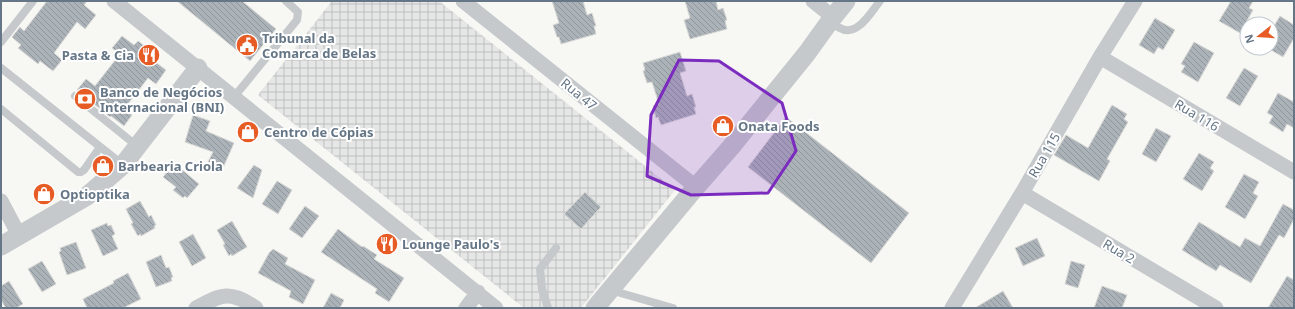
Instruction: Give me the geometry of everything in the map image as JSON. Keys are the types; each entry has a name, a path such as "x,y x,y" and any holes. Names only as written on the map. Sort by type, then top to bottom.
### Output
{"street":[{"path":"114,1 496,308"},
{"name":"Rua 47","path":"463,1 696,187"},
{"path":"813,1 832,19"},
{"path":"595,308 731,147 807,53 846,1"},
{"name":"Rua 115","path":"952,308 1022,193 1100,57 1135,1"},
{"name":"Rua 116","path":"1100,57 1294,172"},
{"path":"1,246 87,196 123,165 198,68"},
{"name":"Rua 2","path":"1022,193 1216,308"},
{"path":"1,201 19,235"},
{"path":"466,308 478,292"},
{"path":"196,308 217,298 233,296 256,308"}],"lane":[{"path":"1,42 33,1"},
{"path":"234,97 297,20 298,12 286,1"},
{"path":"832,19 840,29 850,31 858,28 880,1"},
{"path":"1,68 123,165"},
{"path":"75,96 137,146"},
{"path":"1,109 78,172 84,170 100,147"},
{"path":"548,308 542,289 540,269 556,248"},
{"path":"610,290 673,308"}],"highlighted area":[{"path":"679,60 719,61 782,103 796,151 768,193 691,195 647,176 651,115"}],"shaded area":[{"path":"332,1 439,1 675,190 581,308 524,308 258,95"}],"building":[{"path":"47,1 87,1 84,5 96,15 85,29 77,22 54,53 62,60 53,71 40,61 38,64 18,48 21,45 12,37 20,27 24,31"},
{"name":"Tribunal da Comarca de Belas","path":"177,1 242,1 276,29 250,61"},
{"path":"552,1 583,1 587,15 592,13 596,26 594,26 596,34 561,44 553,25 559,23"},
{"path":"685,1 716,1 718,10 723,8 727,20 725,21 727,29 690,39 684,20 690,18"},
{"path":"1231,1 1253,1 1249,8 1253,10 1250,16 1239,16 1239,32 1219,21"},
{"path":"1280,16 1294,25 1294,38 1283,57 1279,55"},
{"path":"1155,18 1175,30 1163,50 1158,47 1154,54 1139,45"},
{"path":"122,36 134,45 138,41 158,56 154,61 166,70 156,84 148,78 124,109 132,115 124,126 111,116 110,117 77,90 86,79 95,86 120,54 112,48"},
{"path":"1194,42 1214,53 1198,82 1181,72 1185,66 1181,64"},
{"path":"680,52 686,71 680,73 687,96 692,94 696,107 694,107 696,114 661,125 658,117 656,118 653,106 659,104 652,82 647,83 643,71 645,70 643,63"},
{"path":"1244,68 1258,76 1240,106 1226,98"},
{"path":"1278,93 1294,102 1294,128 1287,124 1283,132 1269,123 1273,116 1267,113"},
{"path":"1112,105 1127,114 1124,119 1128,122 1107,159 1110,161 1099,181 1054,155 1066,135 1088,148"},
{"path":"193,115 210,121 206,131 234,143 223,168 208,162 213,152 185,142"},
{"path":"786,117 909,213 871,263 748,167"},
{"path":"1156,128 1171,136 1156,162 1142,154"},
{"path":"1199,153 1214,162 1210,168 1214,171 1202,191 1183,179"},
{"path":"174,163 199,184 187,198 185,196 183,198 173,190 176,187 163,177"},
{"path":"254,165 262,170 253,198 237,188"},
{"path":"1244,174 1259,182 1253,193 1258,196 1245,219 1225,207"},
{"path":"277,181 292,190 278,214 262,204"},
{"path":"585,192 601,207 581,229 564,214"},
{"path":"140,201 149,217 151,215 156,225 154,226 155,228 141,236 140,234 138,236 131,224 133,223 126,209"},
{"path":"1283,204 1294,210 1294,219 1284,238 1279,235 1251,283 1220,265 1216,271 1182,250 1199,222 1240,247 1245,238 1260,246"},
{"path":"305,206 319,216 302,238 289,229"},
{"path":"232,221 247,247 232,256 231,254 229,256 223,245 225,244 217,230"},
{"path":"107,223 108,226 111,225 115,234 112,236 118,249 103,256 91,230"},
{"path":"338,229 362,247 363,246 377,255 374,259 404,278 389,302 375,293 377,289 321,252"},
{"path":"193,234 206,258 192,266 179,242"},
{"path":"1037,238 1045,256 1023,266 1015,248"},
{"path":"76,242 86,268 67,275 59,252 61,251 60,248"},
{"path":"273,249 288,258 285,264 315,280 303,304 289,297 291,291 258,273 269,253"},
{"path":"161,255 166,268 169,267 173,277 171,278 172,281 156,287 146,262"},
{"path":"42,261 56,284 42,292 28,269"},
{"path":"1071,261 1085,265 1078,288 1065,284"},
{"path":"128,273 141,299 123,308 87,308 83,299 114,283 113,281"},
{"path":"1287,276 1294,280 1294,308 1268,308"},
{"path":"9,281 23,304 16,308 6,308 1,300 1,286"},
{"path":"1102,286 1127,295 1122,308 1094,308"},
{"path":"1003,291 1013,308 975,308"},
{"path":"331,293 344,300 340,308 323,308"}],"place":[{"name":"Tribunal da Comarca de Belas","path":"247,45"},
{"name":"Pasta & Cia","path":"149,55"},
{"name":"Banco de Negócios Internacional (BNI)","path":"85,99"},
{"name":"Onata Foods","path":"723,126"},
{"name":"Centro de Cópias","path":"248,132"},
{"name":"Barbearia Criola","path":"103,166"},
{"name":"Optioptika","path":"44,194"},
{"name":"Lounge Paulo's","path":"387,244"}]}
